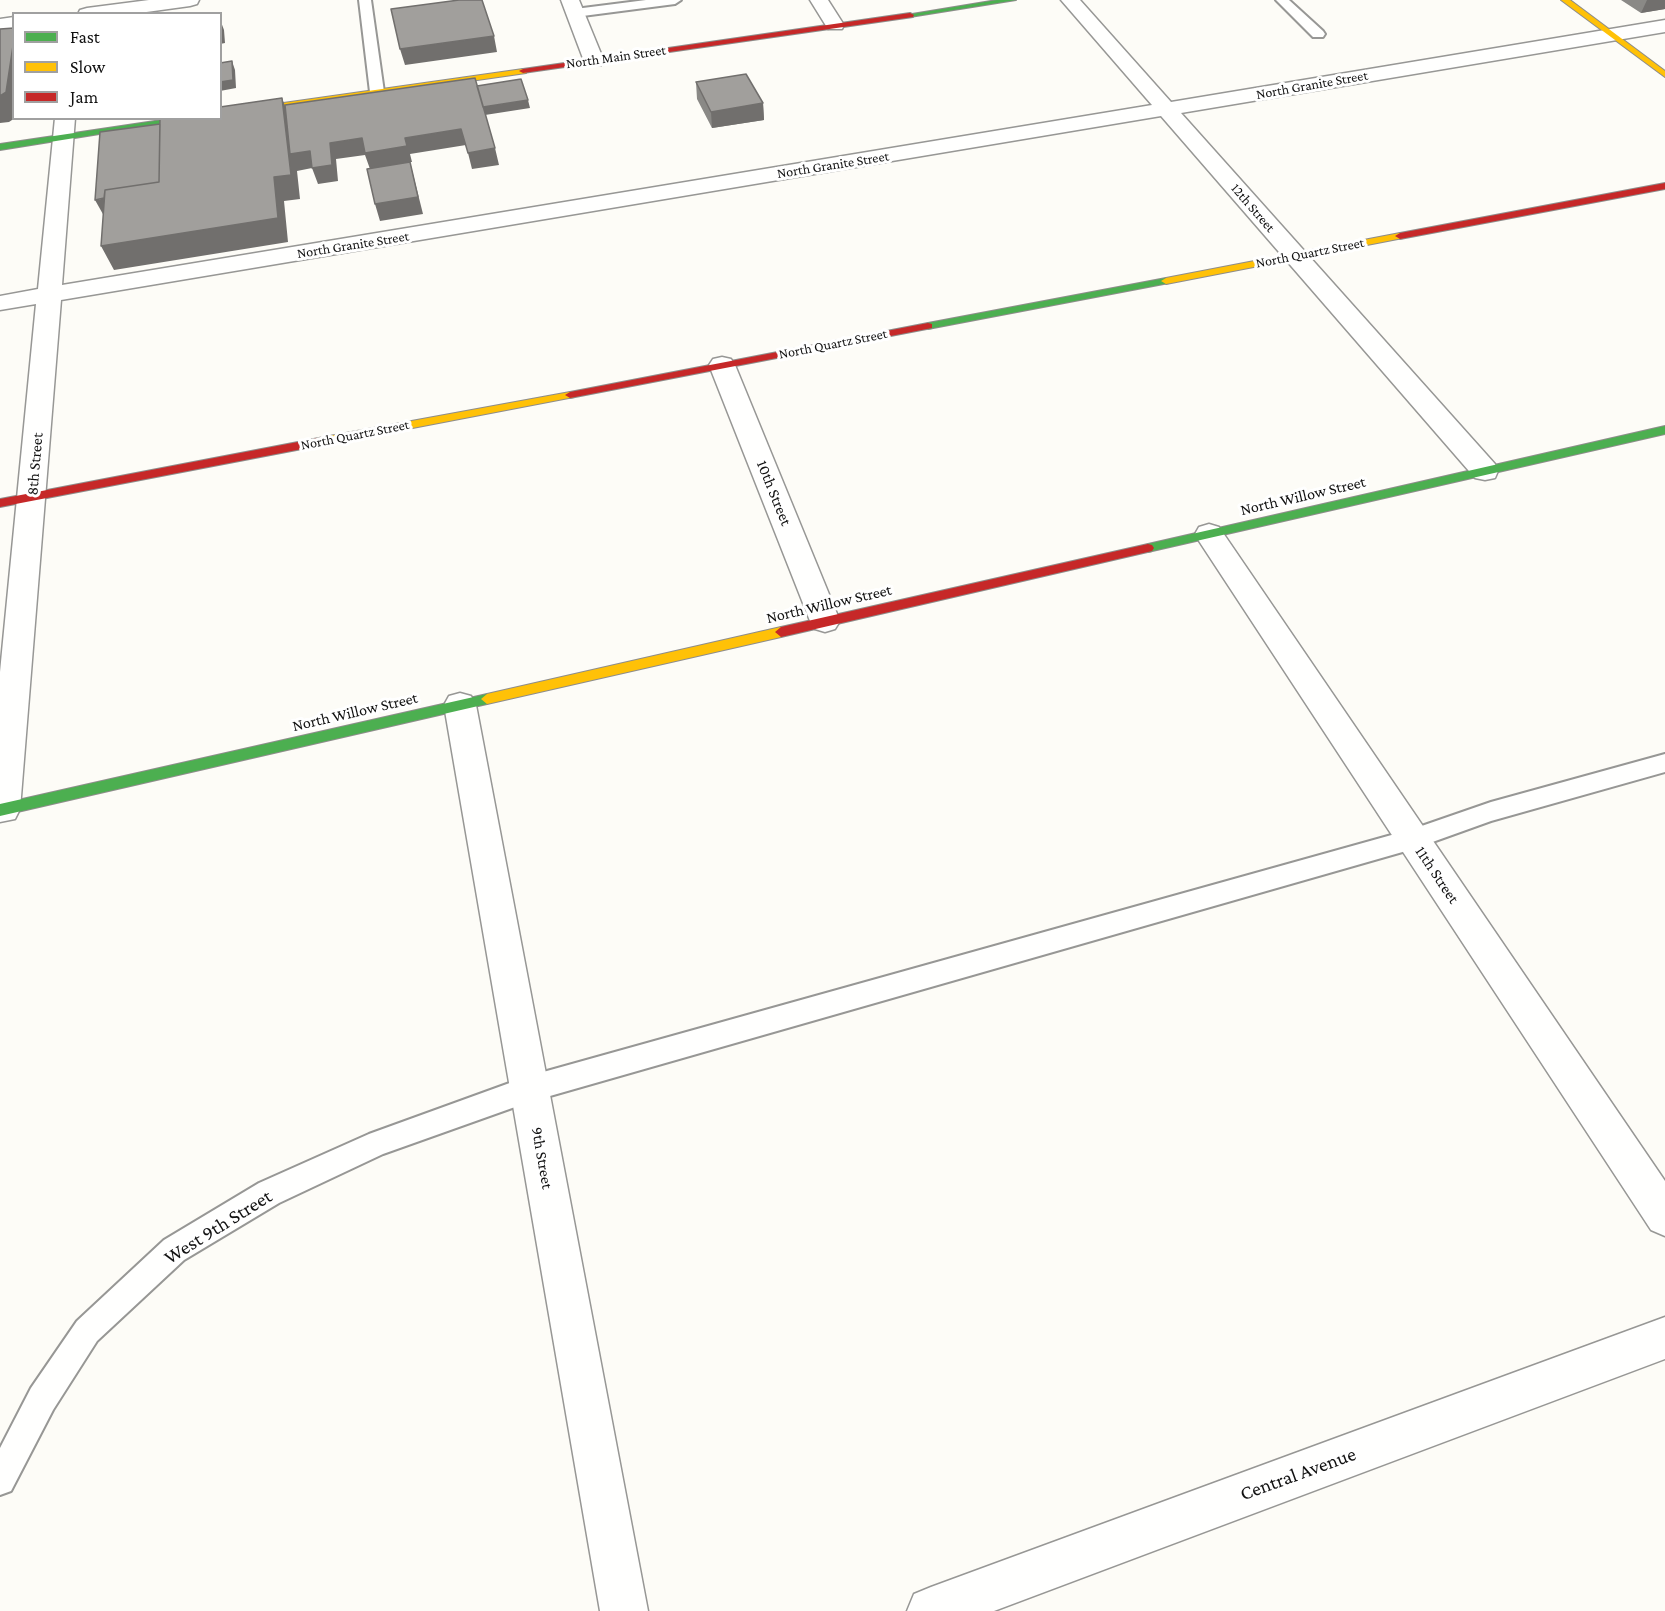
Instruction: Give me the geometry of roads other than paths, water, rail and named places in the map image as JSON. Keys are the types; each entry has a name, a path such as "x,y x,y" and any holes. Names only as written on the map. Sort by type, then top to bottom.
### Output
{"street":[{"path":"102,12 190,0"},
{"path":"819,0 835,25"},
{"name":"North Main Street","path":"222,115 1012,0"},
{"name":"12th Street","path":"1070,0 1485,471"},
{"path":"1565,0 1665,75"},
{"path":"573,7 594,61"},
{"name":"North Granite Street","path":"0,303 1665,26"},
{"path":"0,147 64,128 169,120"},
{"name":"8th Street","path":"2,809 51,295 64,128"},
{"name":"North Quartz Street","path":"0,503 1665,186"},
{"name":"10th Street","path":"722,365 825,621"},
{"name":"North Willow Street","path":"2,809 1665,430"},
{"name":"11th Street","path":"1209,534 1665,1216"},
{"name":"9th Street","path":"460,705 624,1611"},
{"name":"Central Avenue","path":"931,1611 1665,1338"}],"lane":[{"path":"365,0 377,92"},
{"path":"573,7 675,0"},
{"path":"1282,0 1318,34"},
{"name":"West 9th Street","path":"0,1480 42,1400 87,1331 174,1250 269,1193 378,1143 529,1089 1413,839 1491,812 1665,763"}]}
